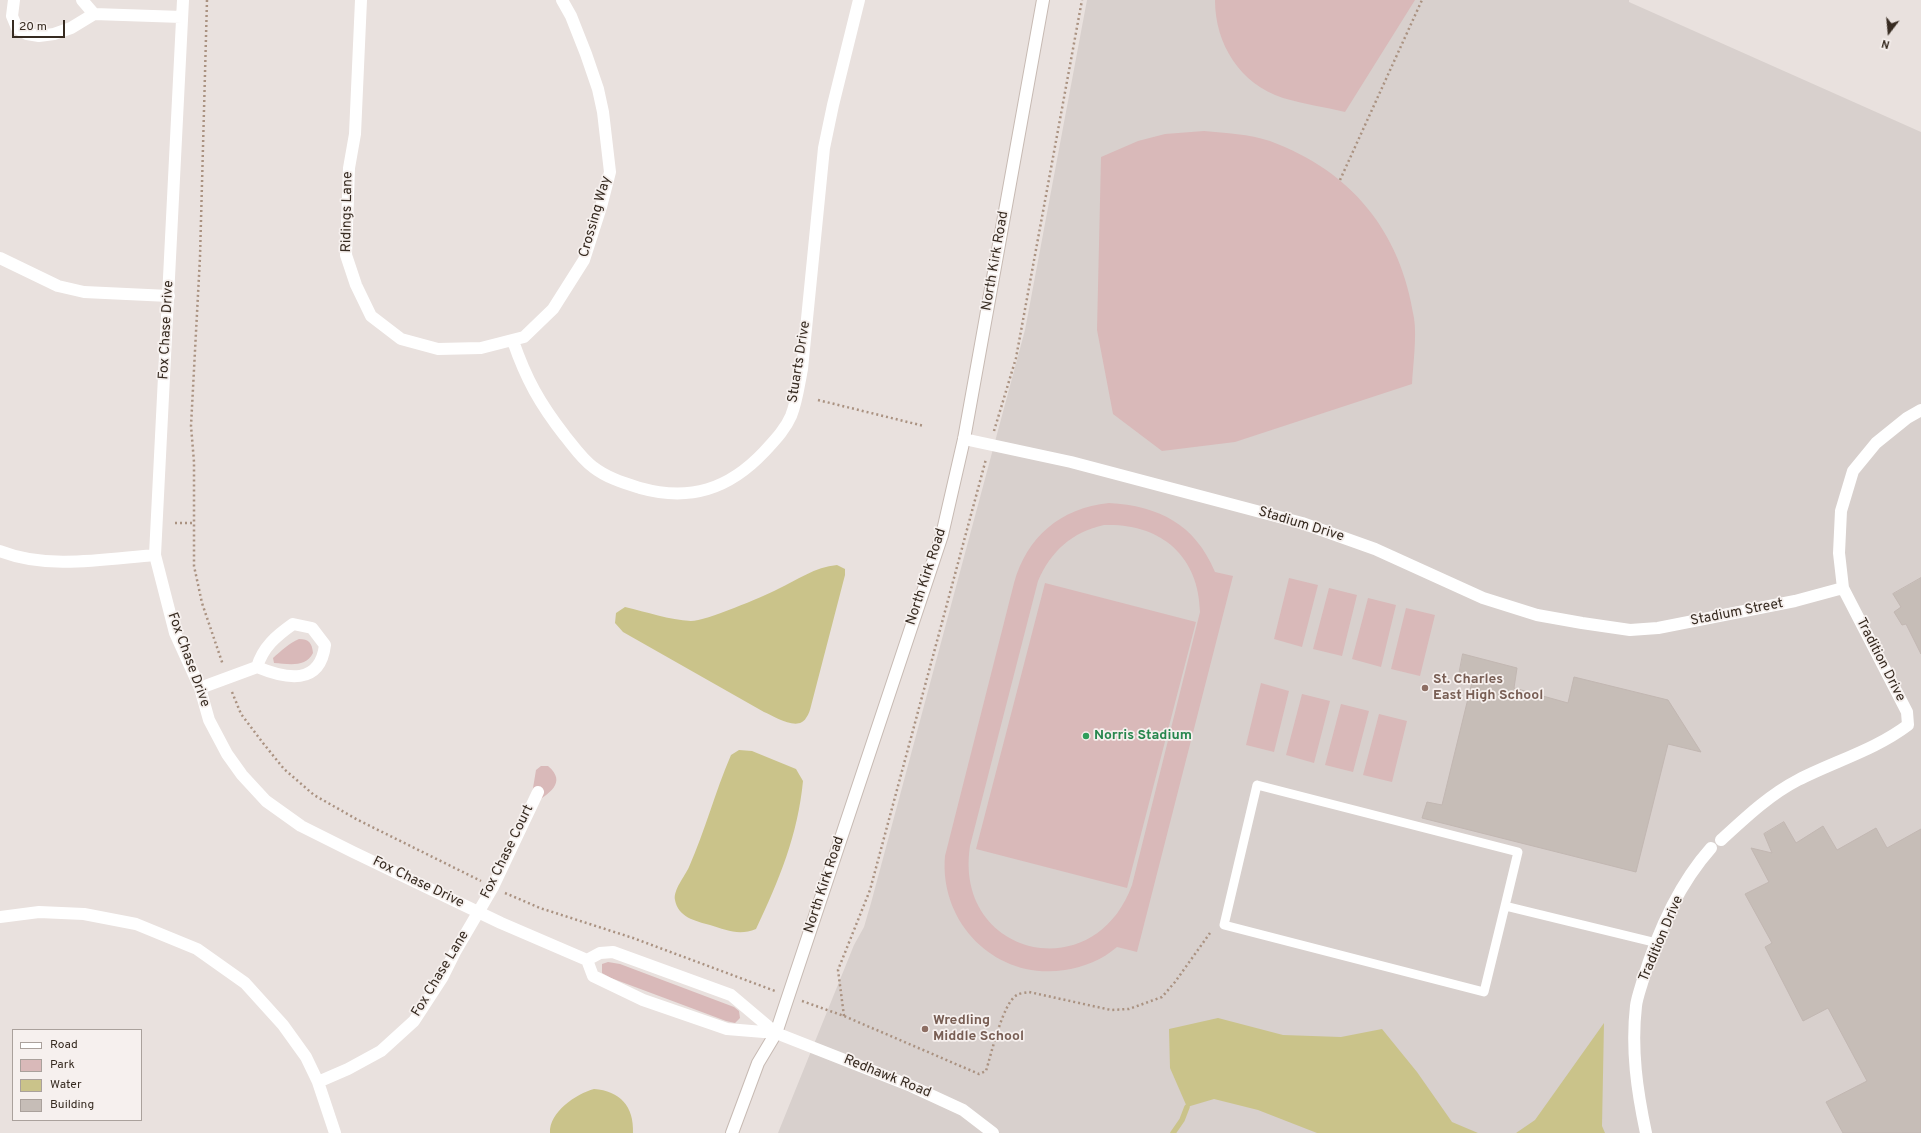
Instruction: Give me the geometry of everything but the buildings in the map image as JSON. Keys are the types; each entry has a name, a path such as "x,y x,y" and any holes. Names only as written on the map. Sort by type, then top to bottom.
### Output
{"street":[{"path":"14,0 12,16 17,28 27,34 33,35 54,34 71,28 94,14 182,17"},
{"path":"82,0 94,14"},
{"name":"Fox Chase Drive","path":"183,0 155,555 175,633 200,688 209,720 227,754 242,775 266,801 301,826 478,911 587,960"},
{"name":"Ridings Lane","path":"361,0 355,134 349,168 346,255 356,285 371,316 401,339 438,349 481,348 513,341"},
{"name":"Crossing Way","path":"513,341 524,337 553,309 584,260 601,207 610,172 603,112 598,89 581,41 562,0"},
{"name":"Stuarts Drive","path":"513,341 523,371 543,407 581,456 594,468 608,477 649,490 686,493 713,488 732,479 751,466 777,438 787,424 798,392 802,368 824,148 859,0"},
{"name":"North Kirk Road","path":"732,1133 758,1063 776,1033 942,535 964,439 1043,0"},
{"path":"0,258 58,286 84,292 169,296"},
{"name":"Tradition Drive","path":"1721,840 1770,797 1798,780 1872,747 1908,725 1906,712 1843,588 1840,553 1841,511 1853,471 1876,443 1908,418 1921,410"},
{"name":"Stadium Drive","path":"964,439 1071,462 1302,523 1375,549 1483,598 1537,615 1630,630"},
{"path":"0,551 13,556 56,562 155,555"},
{"name":"Stadium Street","path":"1630,630 1658,628 1795,601 1843,588"},
{"path":"200,688 257,667 274,674 298,676 314,671 323,659 325,645 312,628 294,624 279,634 261,653 257,667"},
{"name":"Fox Chase Court","path":"478,911 493,887 538,792"},
{"name":"Tradition Drive","path":"1646,1133 1638,1096 1634,1049 1636,1005 1648,964 1666,920 1690,875 1711,848"},
{"name":"Fox Chase Lane","path":"318,1082 348,1070 381,1051 414,1021 442,978 478,911"},
{"path":"0,917 39,912 84,914 136,924 197,949 245,983 283,1025 306,1057 318,1082 335,1133"},
{"path":"613,952 731,995 776,1033 727,1029 643,1000 593,976 587,960 600,953 613,952"},
{"name":"Redhawk Road","path":"776,1033 912,1086 963,1110 993,1133"}],"lane":[{"path":"1257,785 1518,852 1505,906 1484,992 1224,925 1257,785"},
{"path":"1505,906 1657,943"}],"path":[{"path":"207,0 200,250 191,426 194,462 194,566 202,602 241,714 284,769 314,795 358,820 493,887 540,908 633,938 844,1016 979,1074 986,1071 1001,1021 1009,1004 1016,995 1029,992 1111,1010 1128,1009 1162,997 1175,982 1210,933"},
{"path":"844,1016 838,970 870,890 990,445 1016,358 1082,0"},
{"path":"1340,180 1422,0"},
{"path":"818,400 924,426"},
{"path":"175,523 194,523"}],"shaded area":[{"name":"St. Charles East High School","path":"1087,0 1629,0 1629,2 1921,132 1921,1133 778,1133 854,945 864,927 871,903 1025,330"}],"green space":[{"path":"1215,0 1415,0 1345,112 1283,98 1268,92 1254,83 1233,60 1225,47 1216,16"},
{"path":"1204,131 1254,137 1270,141 1299,154 1325,169 1348,187 1368,208 1384,232 1397,258 1407,287 1415,325 1412,384 1235,442 1162,451 1113,414 1097,330 1101,157 1138,141 1165,134"},
{"path":"1109,503 1144,508 1159,513 1186,530 1197,541 1207,555 1215,572 1233,576 1137,952 1117,947 1099,959 1079,967 1065,970 1040,971 1017,966 996,957 977,943 962,925 952,904 946,881 945,856 1014,583 1020,567 1027,552 1048,528 1061,518 1075,511 1091,506","holes":["1104,525 1124,526 1142,530 1159,537 1173,546 1184,559 1192,574 1198,592 1200,612 1132,885 1113,918 1088,939 1060,948 1030,946 1004,934 983,913 971,884 970,846 1038,581 1043,570 1064,544 1082,532"]},
{"path":"1289,578 1318,585 1302,647 1274,639"},
{"name":"Norris Stadium","path":"1045,583 1196,622 1127,888 976,849"},
{"path":"1329,588 1357,595 1342,656 1313,649"},
{"path":"1368,598 1396,605 1381,667 1352,659"},
{"path":"1406,608 1435,615 1420,676 1391,669"},
{"path":"299,639 308,641 311,644 313,653 310,658 296,664 274,663 273,658 288,645"},
{"path":"1261,683 1289,691 1274,752 1246,745"},
{"path":"1302,694 1330,701 1314,763 1286,755"},
{"path":"1341,704 1369,711 1353,772 1325,765"},
{"path":"1379,714 1407,721 1392,782 1363,775"},
{"path":"541,766 548,766 554,772 556,783 550,792 533,804 531,800 536,770"},
{"path":"608,962 620,964 734,1007 739,1011 740,1018 735,1023 726,1021 611,978 602,973 602,964"}],"water":[{"path":"837,565 845,569 845,575 810,710 802,722 797,724 786,722 764,712 623,632 615,623 616,613 625,607 674,619 691,621 698,620 747,603 821,568"},
{"path":"739,750 752,751 796,769 803,781 797,820 786,857 780,875 756,929 744,932 733,932 699,922 683,914 677,906 675,896 677,888 695,853 731,755"},
{"path":"1218,1018 1283,1035 1341,1037 1382,1029 1417,1072 1452,1122 1478,1133 1317,1133 1258,1110 1214,1099 1187,1107 1170,1068 1169,1029"},
{"path":"1604,1023 1602,1126 1605,1133 1516,1133 1535,1120"},
{"path":"594,1089 611,1093 624,1102 631,1115 633,1133 550,1133 554,1118 565,1105 579,1095"}],"waterway":[{"path":"1173,1133 1182,1120 1187,1107"}],"place":[{"name":"St. Charles East High School","path":"1425,688"},
{"name":"Norris Stadium","path":"1086,736"},
{"name":"Wredling Middle School","path":"925,1029"}]}
